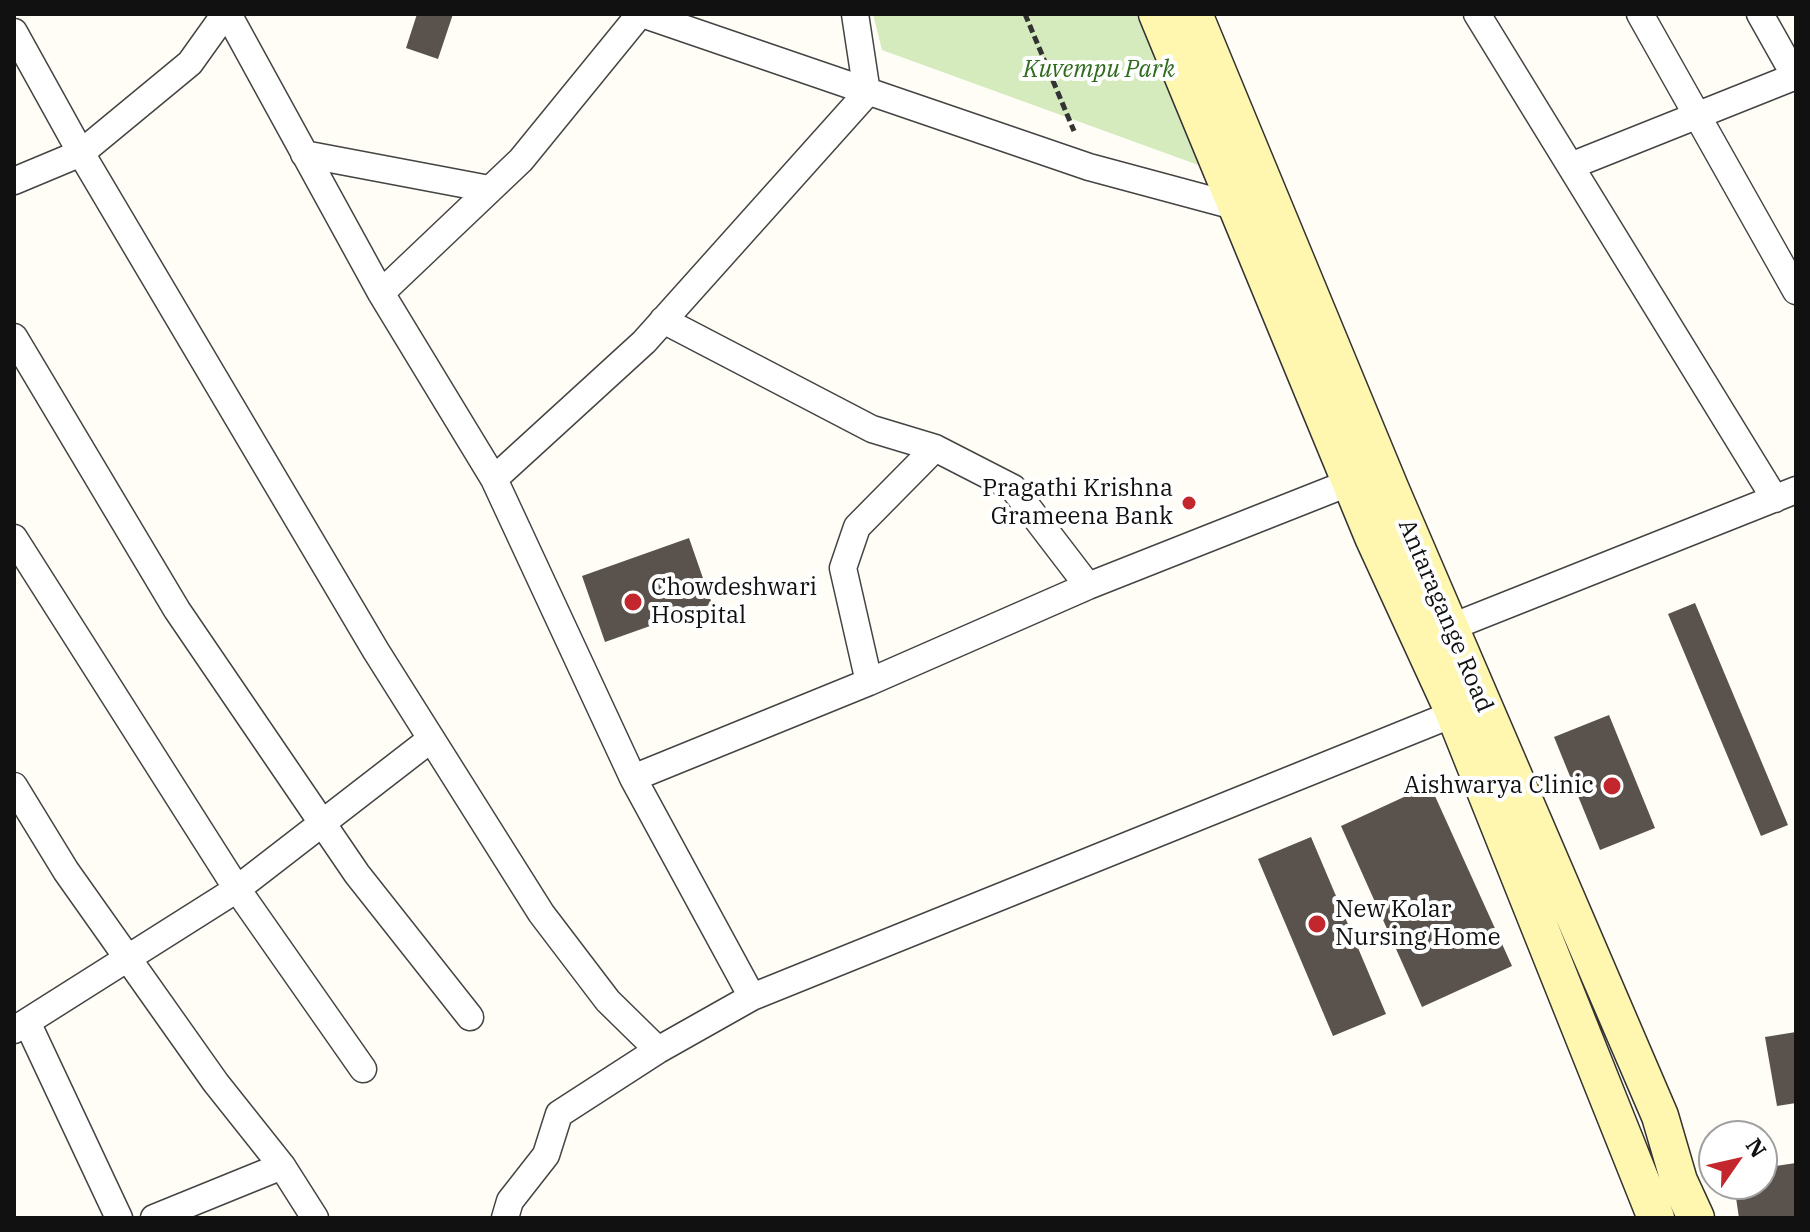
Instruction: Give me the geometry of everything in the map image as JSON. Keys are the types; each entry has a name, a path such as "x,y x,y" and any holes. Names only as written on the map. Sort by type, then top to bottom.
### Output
{"street":[{"path":"14,181 81,153 190,63 226,14 381,293 494,479 633,778 752,997"},
{"path":"381,293 521,160 641,14 1089,167 1234,206 1269,200"},
{"path":"855,14 867,93"},
{"name":"Antaragange Road","path":"1157,14 1373,537 1468,708 1660,1116 1679,1181 1696,1218"},
{"name":"Antaragange Road","path":"1194,14 1449,628 1468,708 1656,1218"},
{"path":"1449,628 1786,495 1477,14"},
{"path":"1640,14 1796,291"},
{"path":"1573,165 1697,112 1796,77 1760,14"},
{"path":"14,32 81,153 431,739 541,913 608,1001 658,1050"},
{"path":"494,479 663,320 867,93"},
{"path":"304,154 489,189"},
{"path":"663,320 872,429 935,448 1013,488 1088,586"},
{"path":"14,337 177,610 357,874 470,1017"},
{"path":"869,682 843,568 857,527 935,448"},
{"path":"633,778 869,682 1088,586 1351,482"},
{"path":"14,538 237,889 363,1069"},
{"path":"505,1218 510,1201 546,1155 559,1114 658,1050 752,997 1468,708"},
{"path":"119,1218 21,1026 237,889 431,739"},
{"path":"14,786 66,871 216,1083 282,1166 315,1218"},
{"path":"154,1218 282,1166"}],"path":[{"path":"1025,14 1089,167"}],"green space":[{"name":"Kuvempu Park","path":"873,14 1137,14 1201,166 882,50"}],"building":[{"path":"417,14 453,14 438,59 406,48"},
{"path":"689,538 712,604 605,642 582,576"},
{"path":"1695,603 1788,825 1761,836 1668,614"},
{"path":"1609,715 1655,828 1600,850 1554,737"},
{"path":"1430,785 1512,966 1422,1007 1341,826"},
{"path":"1311,837 1386,1014 1333,1036 1258,859"},
{"path":"1796,1032 1796,1103 1777,1106 1765,1037"},
{"path":"1796,1163 1796,1218 1739,1218 1736,1200 1778,1200 1778,1166"}],"place":[{"name":"Pragathi Krishna Grameena Bank","path":"1189,503"},
{"name":"Chowdeshwari Hospital","path":"633,602"},
{"name":"Aishwarya Clinic","path":"1612,786"},
{"name":"New Kolar Nursing Home","path":"1317,924"}]}
